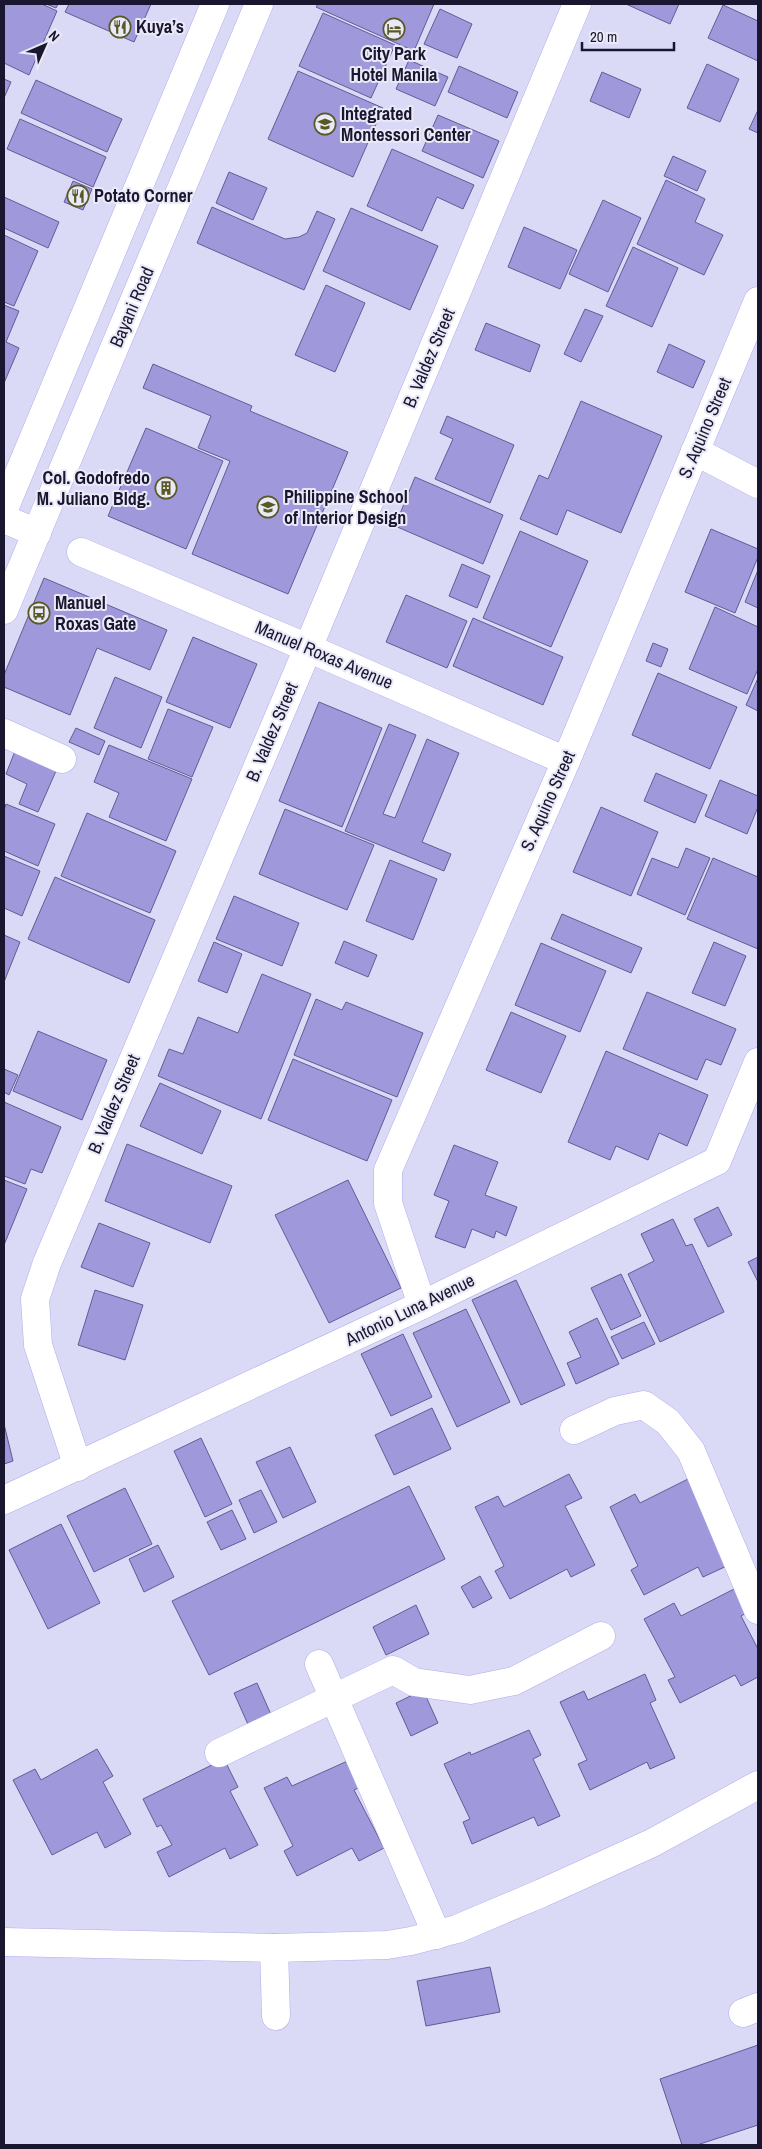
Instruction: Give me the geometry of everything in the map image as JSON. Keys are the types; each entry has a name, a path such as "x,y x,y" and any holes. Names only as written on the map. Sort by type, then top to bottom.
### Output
{"street":[{"path":"4,509 215,4"},
{"name":"Bayani Road","path":"4,610 259,4"},
{"name":"B. Valdez Street","path":"78,1467 38,1344 35,1299 47,1263 578,4"},
{"name":"S. Aquino Street","path":"422,1305 388,1203 388,1170 566,761 758,301"},
{"path":"695,451 758,484"},
{"path":"4,519 37,533"},
{"name":"Manuel Roxas Avenue","path":"81,552 308,648 566,761"},
{"path":"4,733 62,759"},
{"name":"Antonio Luna Avenue","path":"4,1500 422,1305 717,1161 758,1062"},
{"path":"574,1430 615,1411 644,1404 668,1422 691,1451 758,1610"},
{"path":"220,1753 393,1670 414,1682 470,1690 514,1682 601,1636"},
{"path":"320,1664 437,1935"},
{"path":"4,1942 274,1948 387,1945 437,1935 457,1929 542,1893 652,1843 758,1785"},
{"path":"274,1948 276,2016"}],"building":[{"path":"4,4 42,4 57,11 29,75 4,63"},
{"path":"46,4 58,4 56,8"},
{"name":"Kuya’s","path":"69,4 151,4 134,42 65,12"},
{"name":"City Park Hotel Manila","path":"318,4 434,4 414,51 316,7"},
{"path":"626,4 679,4 670,24"},
{"path":"723,5 758,21 758,61 708,38"},
{"path":"440,9 472,24 457,58 424,44"},
{"path":"323,13 395,45 371,98 299,66"},
{"path":"409,60 448,77 435,106 396,89"},
{"path":"707,64 739,79 720,122 687,108"},
{"path":"459,66 518,92 507,118 448,92"},
{"name":"Integrated Montessori Center","path":"298,71 383,108 353,177 268,139"},
{"path":"602,72 641,89 629,118 590,101"},
{"path":"4,79 11,82 4,98"},
{"path":"36,80 122,119 107,152 21,113"},
{"path":"758,110 758,133 749,129"},
{"path":"438,115 499,141 483,178 422,151"},
{"path":"20,119 106,157 93,187 7,149"},
{"path":"392,149 474,185 463,209 437,197 422,231 367,206"},
{"path":"673,156 706,171 697,191 664,176"},
{"path":"229,172 267,188 253,220 216,203"},
{"path":"666,180 705,199 695,222 723,235 704,275 637,244"},
{"name":"Potato Corner","path":"73,181 92,189 83,210 64,202"},
{"path":"4,197 59,222 48,248 4,228"},
{"path":"603,200 641,218 608,292 569,274"},
{"path":"212,207 285,239 299,237 307,233 317,211 335,219 304,290 197,243"},
{"path":"351,208 438,246 410,310 323,271"},
{"path":"524,227 577,250 560,289 508,267"},
{"path":"4,235 38,251 14,306 4,302"},
{"path":"633,247 678,268 652,327 606,306"},
{"path":"326,285 365,303 335,372 295,355"},
{"path":"4,305 19,311 6,342 19,348 4,383"},
{"path":"585,309 603,316 581,362 564,354"},
{"path":"486,323 540,345 530,372 475,350"},
{"path":"669,344 705,361 693,388 657,372"},
{"name":"Philippine School of Interior Design","path":"153,364 252,406 250,411 348,452 288,594 192,554 230,461 198,448 211,416 143,388"},
{"path":"581,401 662,436 621,533 567,510 557,535 520,519 539,475 548,479"},
{"path":"447,416 514,445 490,503 435,479 453,439 440,433"},
{"name":"Col. Godofredo M. Juliano Bldg.","path":"146,428 223,461 186,549 108,516"},
{"path":"415,477 503,515 483,564 395,526"},
{"path":"711,529 758,549 758,557 735,613 685,592"},
{"path":"520,531 588,561 551,647 483,618"},
{"path":"462,564 490,576 477,608 449,596"},
{"path":"758,570 758,608 745,602"},
{"path":"44,578 167,630 150,670 97,648 70,715 4,687 4,675"},
{"path":"406,595 467,621 447,668 386,642"},
{"path":"715,607 758,627 758,669 747,694 689,669"},
{"path":"473,618 563,657 543,705 453,666"},
{"path":"193,637 257,664 230,728 166,702"},
{"path":"653,643 668,649 661,667 646,661"},
{"path":"658,673 737,707 710,769 632,735"},
{"path":"115,677 162,697 141,748 94,728"},
{"path":"758,678 758,711 746,705"},
{"path":"319,702 382,728 342,827 279,801"},
{"path":"168,709 213,727 192,777 148,759"},
{"path":"389,724 416,735 383,814 395,818 427,739 459,753 422,842 451,854 444,871 345,831"},
{"path":"76,728 105,741 99,755 69,742"},
{"path":"109,745 192,779 166,841 109,817 119,793 94,782"},
{"path":"17,746 46,757 42,765 56,771 38,812 19,804 27,784 6,774"},
{"path":"656,773 707,795 695,823 644,801"},
{"path":"720,780 758,796 758,807 747,834 705,816"},
{"path":"6,804 55,824 38,866 4,851 4,810"},
{"path":"601,807 658,832 631,896 573,872"},
{"path":"285,809 374,845 347,910 259,874"},
{"path":"87,813 176,851 150,913 61,876"},
{"path":"686,848 710,858 685,915 637,894 652,858 678,868"},
{"path":"4,856 40,871 22,916 4,908"},
{"path":"713,858 758,877 758,949 687,919"},
{"path":"390,860 437,879 413,940 366,921"},
{"path":"55,877 155,920 129,983 28,939"},
{"path":"234,896 299,923 282,966 216,939"},
{"path":"562,914 642,948 631,973 551,939"},
{"path":"4,935 20,942 4,982"},
{"path":"344,941 377,955 368,977 335,963"},
{"path":"214,942 242,954 227,993 198,981"},
{"path":"714,942 746,956 725,1006 692,993"},
{"path":"541,943 606,971 580,1032 515,1005"},
{"path":"262,974 311,994 261,1119 158,1076 169,1049 183,1054 198,1017 238,1033"},
{"path":"647,992 736,1029 721,1065 706,1059 697,1080 623,1049"},
{"path":"316,999 342,1010 346,1002 423,1033 397,1097 294,1055"},
{"path":"511,1012 566,1036 541,1093 486,1070"},
{"path":"38,1031 107,1060 82,1120 13,1091"},
{"path":"606,1051 708,1095 687,1146 659,1133 648,1160 616,1146 610,1160 568,1142"},
{"path":"293,1059 392,1100 367,1161 268,1120"},
{"path":"4,1069 18,1075 9,1095 4,1092"},
{"path":"160,1083 221,1111 202,1154 140,1126"},
{"path":"4,1102 61,1127 42,1173 31,1169 25,1184 4,1176"},
{"path":"127,1144 232,1186 210,1243 105,1201"},
{"path":"454,1145 498,1162 485,1195 517,1207 506,1236 496,1231 494,1238 472,1229 465,1248 435,1237 449,1201 434,1195"},
{"path":"4,1180 27,1189 4,1245"},
{"path":"348,1180 401,1288 329,1323 275,1215"},
{"path":"718,1207 732,1235 708,1247 694,1219"},
{"path":"673,1219 686,1246 692,1244 724,1312 660,1342 628,1274 654,1261 641,1234"},
{"path":"99,1223 150,1243 133,1287 81,1267"},
{"path":"758,1257 758,1282 748,1262"},
{"path":"621,1274 641,1316 611,1330 591,1288"},
{"path":"516,1280 565,1385 521,1405 472,1300"},
{"path":"95,1290 143,1305 125,1360 78,1345"},
{"path":"466,1309 510,1402 457,1427 413,1333"},
{"path":"597,1318 619,1364 576,1384 567,1363 581,1357 569,1332"},
{"path":"644,1322 655,1344 622,1359 611,1337"},
{"path":"403,1334 432,1397 391,1416 361,1354"},
{"path":"432,1408 451,1449 394,1475 375,1435"},
{"path":"4,1424 13,1461 4,1464"},
{"path":"201,1438 232,1504 205,1517 174,1451"},
{"path":"290,1447 316,1502 283,1518 256,1462"},
{"path":"569,1474 582,1498 565,1506 595,1565 571,1577 567,1569 510,1599 495,1571 504,1566 475,1507 498,1496 504,1507"},
{"path":"694,1476 729,1565 703,1577 698,1567 644,1595 631,1570 638,1566 610,1507 635,1494 640,1503"},
{"path":"409,1486 445,1559 209,1675 172,1601"},
{"path":"125,1488 152,1544 94,1572 67,1516"},
{"path":"261,1490 277,1522 254,1533 239,1500"},
{"path":"232,1510 246,1539 221,1550 207,1522"},
{"path":"61,1524 100,1603 48,1629 9,1550"},
{"path":"158,1545 174,1577 144,1592 129,1559"},
{"path":"480,1576 492,1598 473,1608 461,1587"},
{"path":"738,1587 750,1611 741,1616 758,1649 758,1677 741,1686 735,1675 680,1703 668,1680 675,1677 644,1619 674,1603 681,1616"},
{"path":"416,1605 429,1634 386,1655 373,1627"},
{"path":"645,1674 656,1700 650,1703 675,1758 650,1769 647,1762 590,1790 578,1764 587,1760 560,1702 584,1691 588,1700"},
{"path":"257,1683 273,1719 250,1729 234,1693"},
{"path":"423,1690 438,1723 411,1736 396,1703"},
{"path":"529,1730 541,1755 533,1759 560,1816 538,1826 534,1817 472,1844 463,1822 470,1819 444,1764 470,1752 471,1755"},
{"path":"97,1749 113,1776 103,1782 131,1834 105,1848 97,1832 52,1855 13,1780 35,1769 41,1780"},
{"path":"224,1759 238,1787 230,1791 258,1845 230,1859 225,1848 169,1877 157,1852 172,1845 161,1825 157,1827 143,1799"},
{"path":"352,1759 365,1785 354,1790 384,1848 359,1861 352,1848 297,1876 284,1851 293,1846 264,1788 287,1777 292,1786"},
{"path":"490,1967 500,2012 426,2026 417,1981"},
{"path":"758,2045 758,2125 697,2145 682,2145 660,2079"}],"place":[{"name":"Kuya’s","path":"120,27"},
{"name":"City Park Hotel Manila","path":"394,29"},
{"name":"Integrated Montessori Center","path":"325,124"},
{"name":"Potato Corner","path":"78,196"},
{"name":"Col. Godofredo M. Juliano Bldg.","path":"166,488"},
{"name":"Philippine School of Interior Design","path":"268,507"},
{"name":"Manuel Roxas Gate","path":"39,613"}]}
